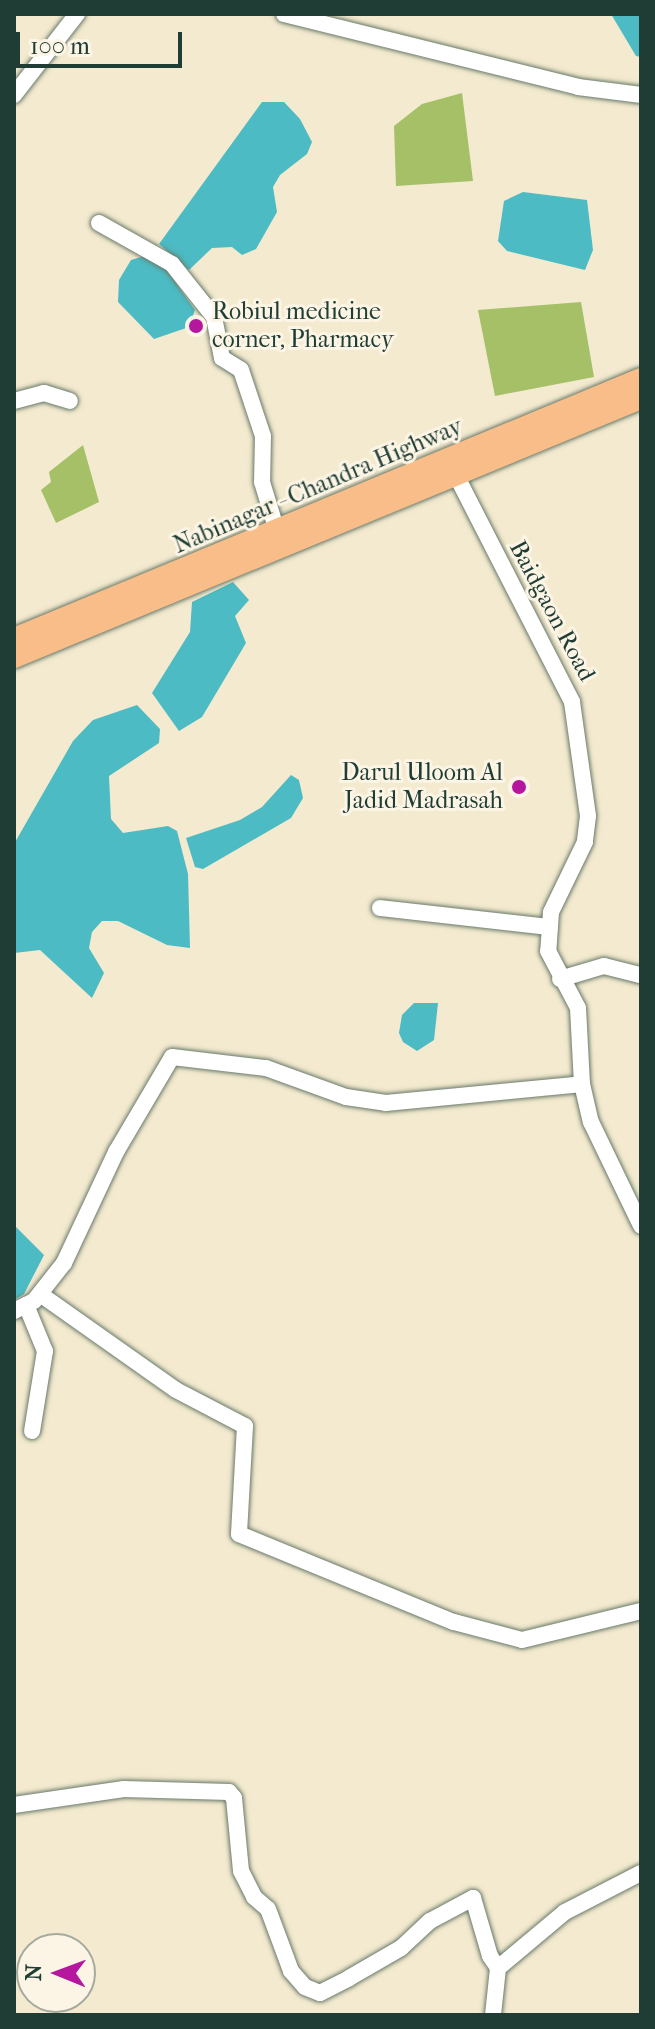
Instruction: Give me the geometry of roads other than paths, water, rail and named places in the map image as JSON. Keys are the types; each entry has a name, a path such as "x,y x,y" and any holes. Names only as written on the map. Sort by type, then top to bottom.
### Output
{"highway":[{"name":"Nabinagar - Chandra Highway","path":"14,639 641,379"},
{"name":"Nabinagar - Chandra Highway","path":"14,657 641,398"}],"street":[{"path":"14,95 77,14"},
{"path":"284,14 578,87 641,95"},
{"path":"99,223 172,264 214,317 222,358 241,370 263,436 262,482 277,531"},
{"path":"14,401 44,393 70,401"},
{"name":"Baidgaon Road","path":"456,475 572,702 588,816 585,842 551,912 548,951 560,979 578,1008 583,1030 582,1084 591,1122 641,1226"},
{"path":"380,908 550,927"},
{"path":"560,979 604,966 641,975"},
{"path":"32,1431 45,1351 20,1308 40,1294 87,1222 116,1152 172,1057 266,1068 346,1097 386,1103 582,1084"},
{"path":"40,1294 176,1390 245,1426 239,1534 454,1622 522,1640 641,1611"},
{"path":"14,1805 124,1789 229,1792 234,1798 241,1871 254,1897 268,1909 291,1971 305,1987 320,1993 401,1948 430,1921 473,1898 490,1956 498,1968 493,2015"},
{"path":"498,1968 565,1912 641,1873"}],"water":[{"path":"611,14 641,14 641,57 636,56"},
{"path":"262,102 284,102 300,119 312,142 307,154 280,175 273,187 277,212 256,249 242,255 232,247 212,248 189,270 159,244"},
{"path":"523,192 587,200 593,250 585,270 507,251 498,241 504,201"},
{"path":"148,255 163,265 195,310 189,327 154,339 118,302 119,280 131,260"},
{"path":"233,582 249,600 235,616 246,643 202,717 179,731 152,693 190,632 192,602"},
{"path":"137,705 160,729 159,743 109,776 111,819 123,833 168,826 177,831 188,874 190,948 167,945 118,921 102,921 92,932 89,948 104,973 92,998 40,950 14,953 14,844 73,741 93,720"},
{"path":"291,775 299,780 303,798 291,818 203,869 195,867 186,838 240,820 262,807"},
{"path":"414,1003 438,1003 434,1040 417,1051 403,1042 399,1033 402,1015"},
{"path":"14,1225 44,1255 24,1294 14,1300"}],"place":[{"name":"Robiul medicine corner, Pharmacy","path":"196,326"},
{"name":"Darul Uloom Al Jadid Madrasah","path":"519,787"}]}
